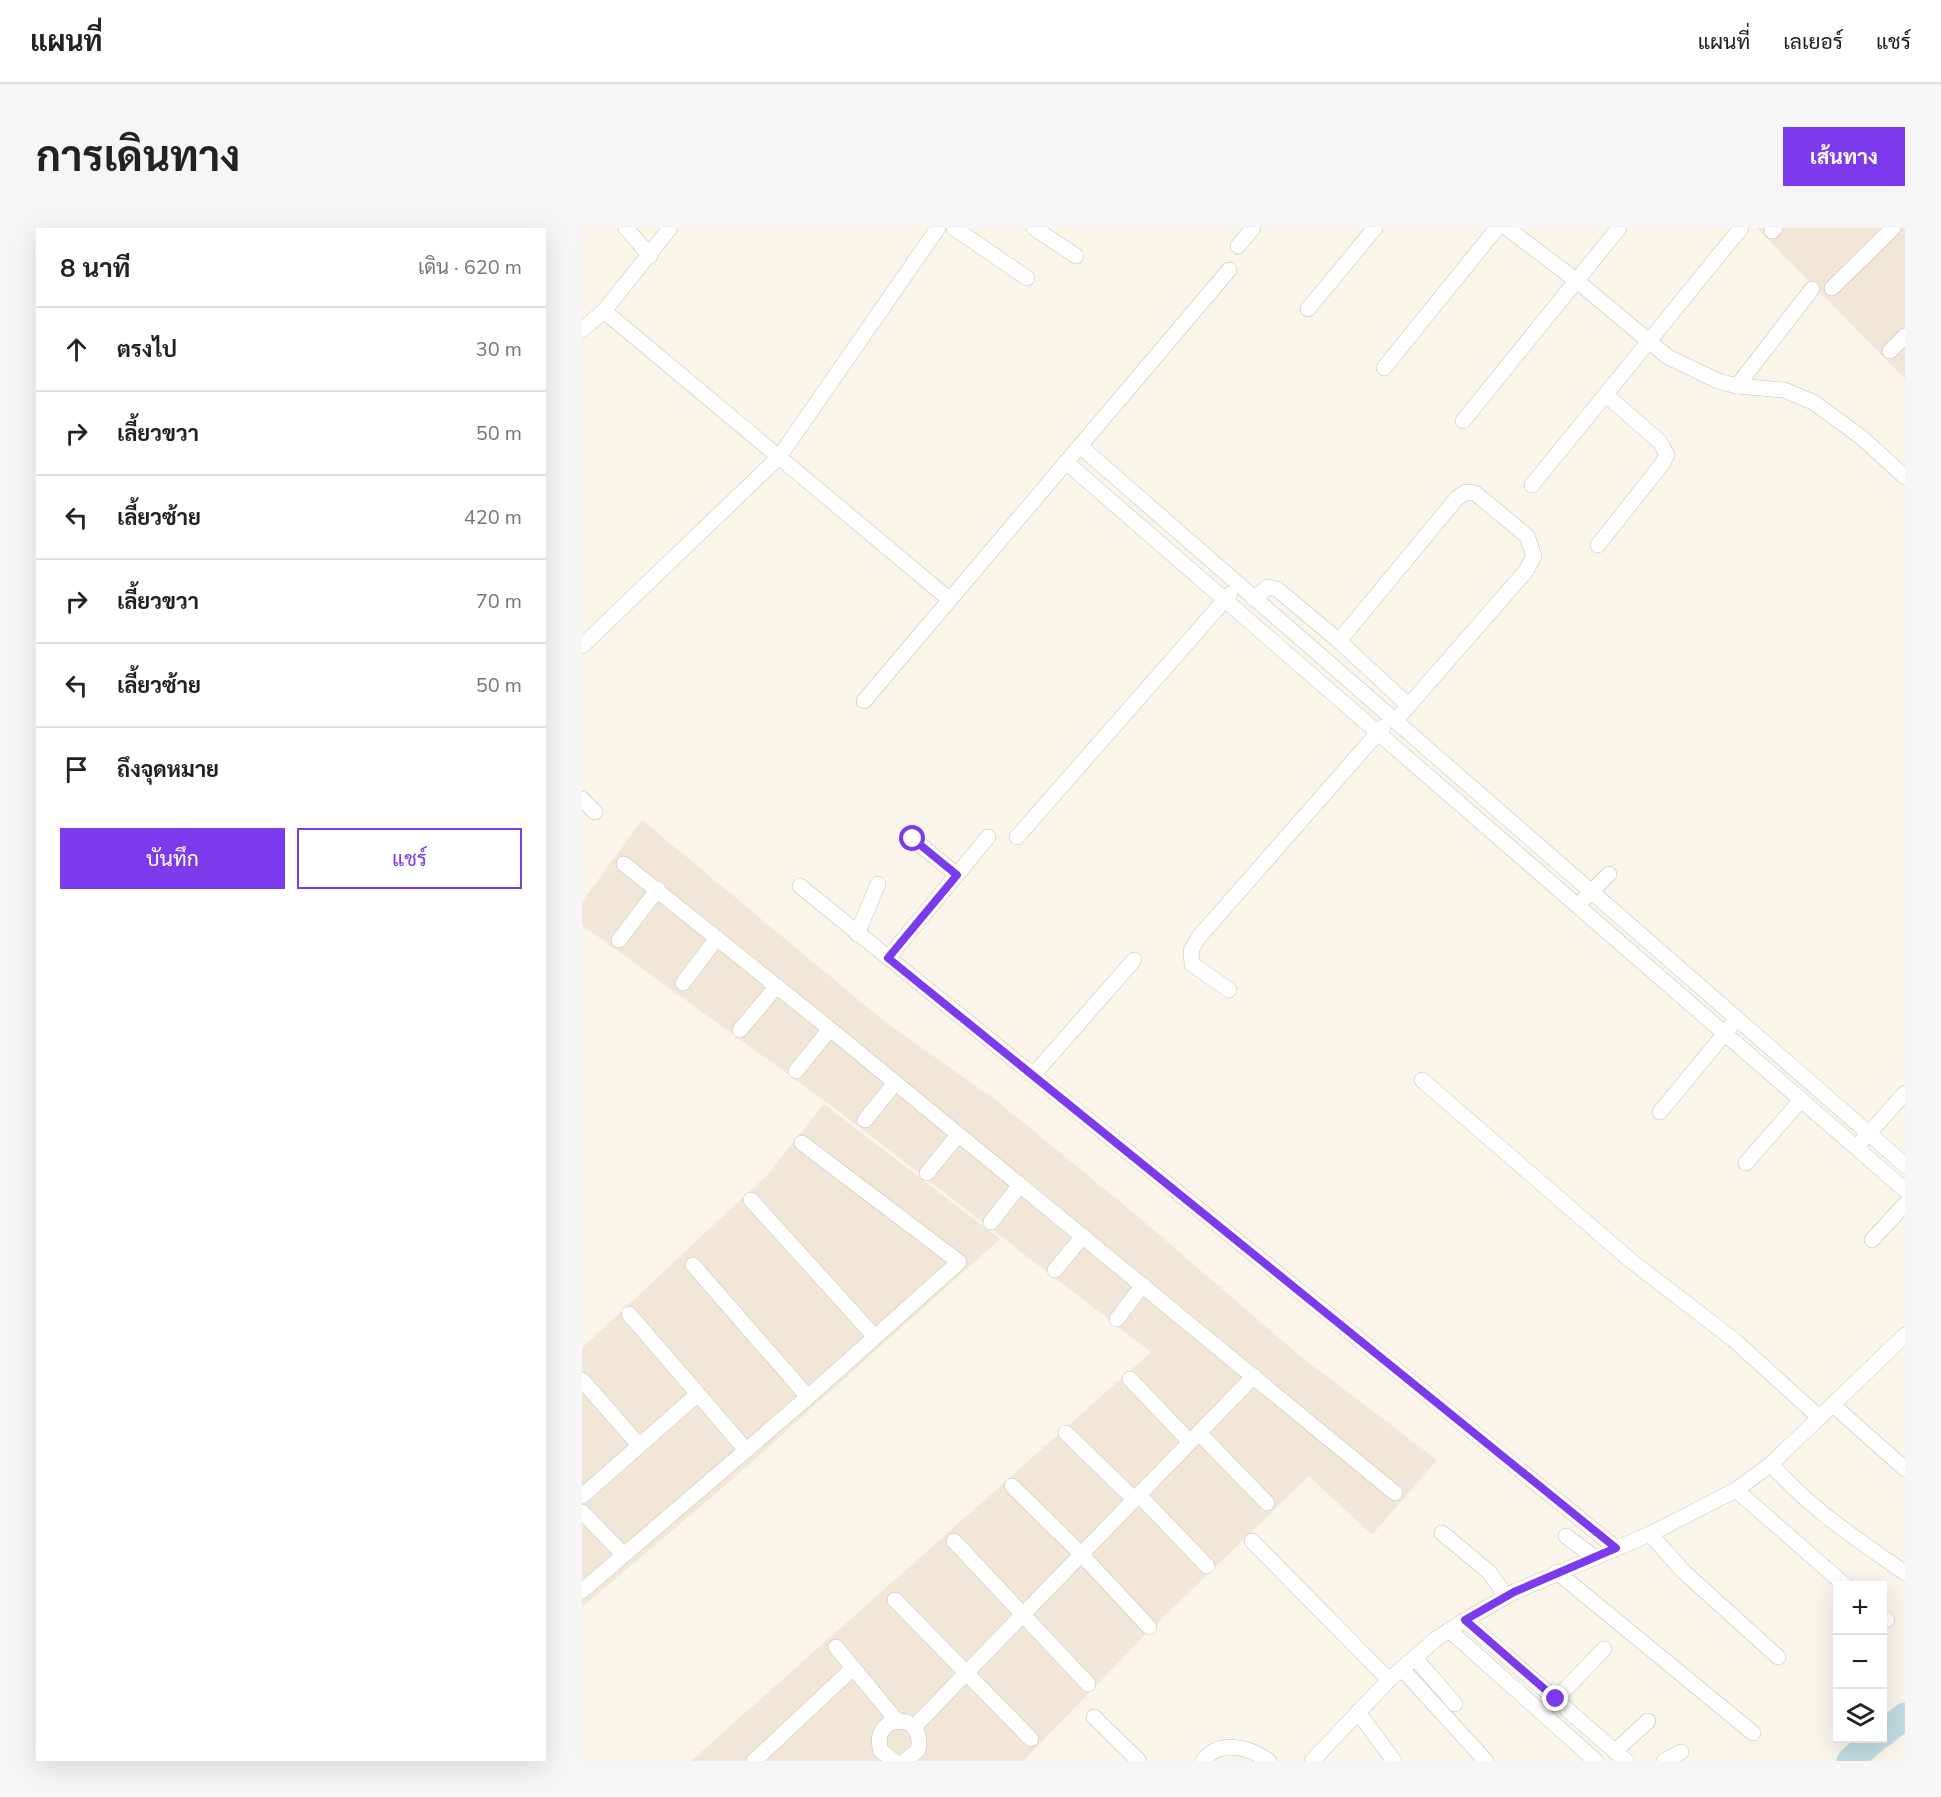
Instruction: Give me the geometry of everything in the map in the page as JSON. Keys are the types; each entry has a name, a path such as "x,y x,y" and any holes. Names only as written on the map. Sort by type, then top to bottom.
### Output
{"street":[{"path":"626,228 650,256"},
{"path":"582,646 779,457 938,228"},
{"path":"954,228 1027,278"},
{"path":"1034,228 1076,256"},
{"path":"1238,246 1253,228"},
{"path":"1308,309 1375,228"},
{"path":"1384,368 1497,228"},
{"path":"1507,228 1577,281 1650,342 1684,366 1718,381 1737,386 1784,390 1813,402 1861,437 1905,477"},
{"path":"1463,421 1618,228"},
{"path":"1532,485 1741,228"},
{"path":"1832,288 1893,228"},
{"path":"582,330 604,311 650,256 663,231"},
{"path":"864,701 1229,270"},
{"path":"1737,386 1812,290"},
{"path":"604,311 949,599"},
{"path":"1890,351 1905,336"},
{"path":"1598,545 1662,465 1667,454 1660,442 1606,395"},
{"path":"1080,446 1905,1165"},
{"path":"1066,462 1905,1190"},
{"path":"1229,990 1192,964 1191,951 1198,938 1378,733 1408,705 1526,571 1534,556 1527,536 1475,493 1466,492 1457,498 1339,641"},
{"path":"1017,837 1238,585"},
{"path":"1254,599 1268,587 1277,589 1339,641 1408,705"},
{"path":"582,799 595,812"},
{"path":"1503,842 1515,826"},
{"path":"888,958 988,837"},
{"path":"913,839 957,875"},
{"path":"624,864 830,1029 1395,1493"},
{"path":"1577,906 1609,874"},
{"path":"857,934 878,884"},
{"path":"800,886 1616,1548"},
{"path":"619,940 658,889"},
{"path":"1620,943 1633,928"},
{"path":"683,984 717,938"},
{"path":"1034,1074 1134,960"},
{"path":"740,1030 777,986"},
{"path":"1660,1112 1737,1019"},
{"path":"796,1071 830,1029"},
{"path":"1422,1080 1630,1260 1734,1340 1820,1418"},
{"path":"865,1120 895,1083"},
{"path":"1856,1148 1905,1093"},
{"path":"1746,1163 1801,1100"},
{"path":"927,1173 958,1135"},
{"path":"582,1591 808,1397 959,1262 802,1143"},
{"path":"991,1222 1020,1185"},
{"path":"751,1200 876,1336"},
{"path":"1872,1240 1905,1204"},
{"path":"1055,1270 1083,1236"},
{"path":"693,1265 808,1397"},
{"path":"1117,1318 1143,1286"},
{"path":"629,1314 747,1450"},
{"path":"1314,1760 1389,1680 1449,1630 1506,1596 1557,1572 1650,1534 1736,1490 1771,1464 1905,1335"},
{"path":"914,1727 1254,1376"},
{"path":"1130,1378 1267,1503"},
{"path":"582,1380 639,1445"},
{"path":"582,1496 698,1394"},
{"path":"1833,1405 1905,1468"},
{"path":"1066,1433 1137,1497 1207,1566"},
{"path":"1771,1464 1822,1516 1905,1573"},
{"path":"1012,1486 1081,1554 1149,1627"},
{"path":"1736,1490 1840,1581"},
{"path":"582,1512 624,1555"},
{"path":"1442,1533 1489,1572 1506,1596"},
{"path":"1650,1534 1684,1572 1778,1657"},
{"path":"1566,1536 1594,1557"},
{"path":"954,1540 1088,1684"},
{"path":"1252,1540 1389,1680"},
{"path":"1557,1572 1754,1733"},
{"path":"895,1600 1031,1739"},
{"path":"1465,1620 1620,1756 1648,1721"},
{"path":"1449,1630 1596,1761"},
{"path":"836,1647 897,1720 914,1727 920,1743 913,1759"},
{"path":"1556,1699 1604,1649"},
{"path":"1415,1658 1455,1704"},
{"path":"754,1761 853,1668"},
{"path":"1402,1669 1486,1761"},
{"path":"1358,1712 1394,1761"},
{"path":"1094,1716 1139,1761"},
{"path":"886,1759 879,1745 881,1732 885,1726 897,1720"},
{"path":"1203,1761 1215,1750 1224,1746 1261,1755 1269,1761"},
{"path":"1664,1761 1681,1752"}],"shaded area":[{"path":"1757,228 1905,228 1905,379"},
{"path":"642,820 884,1021 997,1101 1141,1219 1300,1356 1437,1460 1372,1535 1309,1476 1144,1636 1023,1761 691,1761 1151,1352 833,1107 582,925 582,902"},
{"path":"824,1104 1000,1239 735,1477 582,1607 582,1348 767,1175"}],"waterway":[{"path":"1887,1730 1905,1716"},
{"path":"1850,1761 1870,1743"}],"route":[{"path":"913,839 957,875 888,958 1034,1074 1599,1537 1616,1548 1514,1592 1465,1620 1556,1699"}]}
